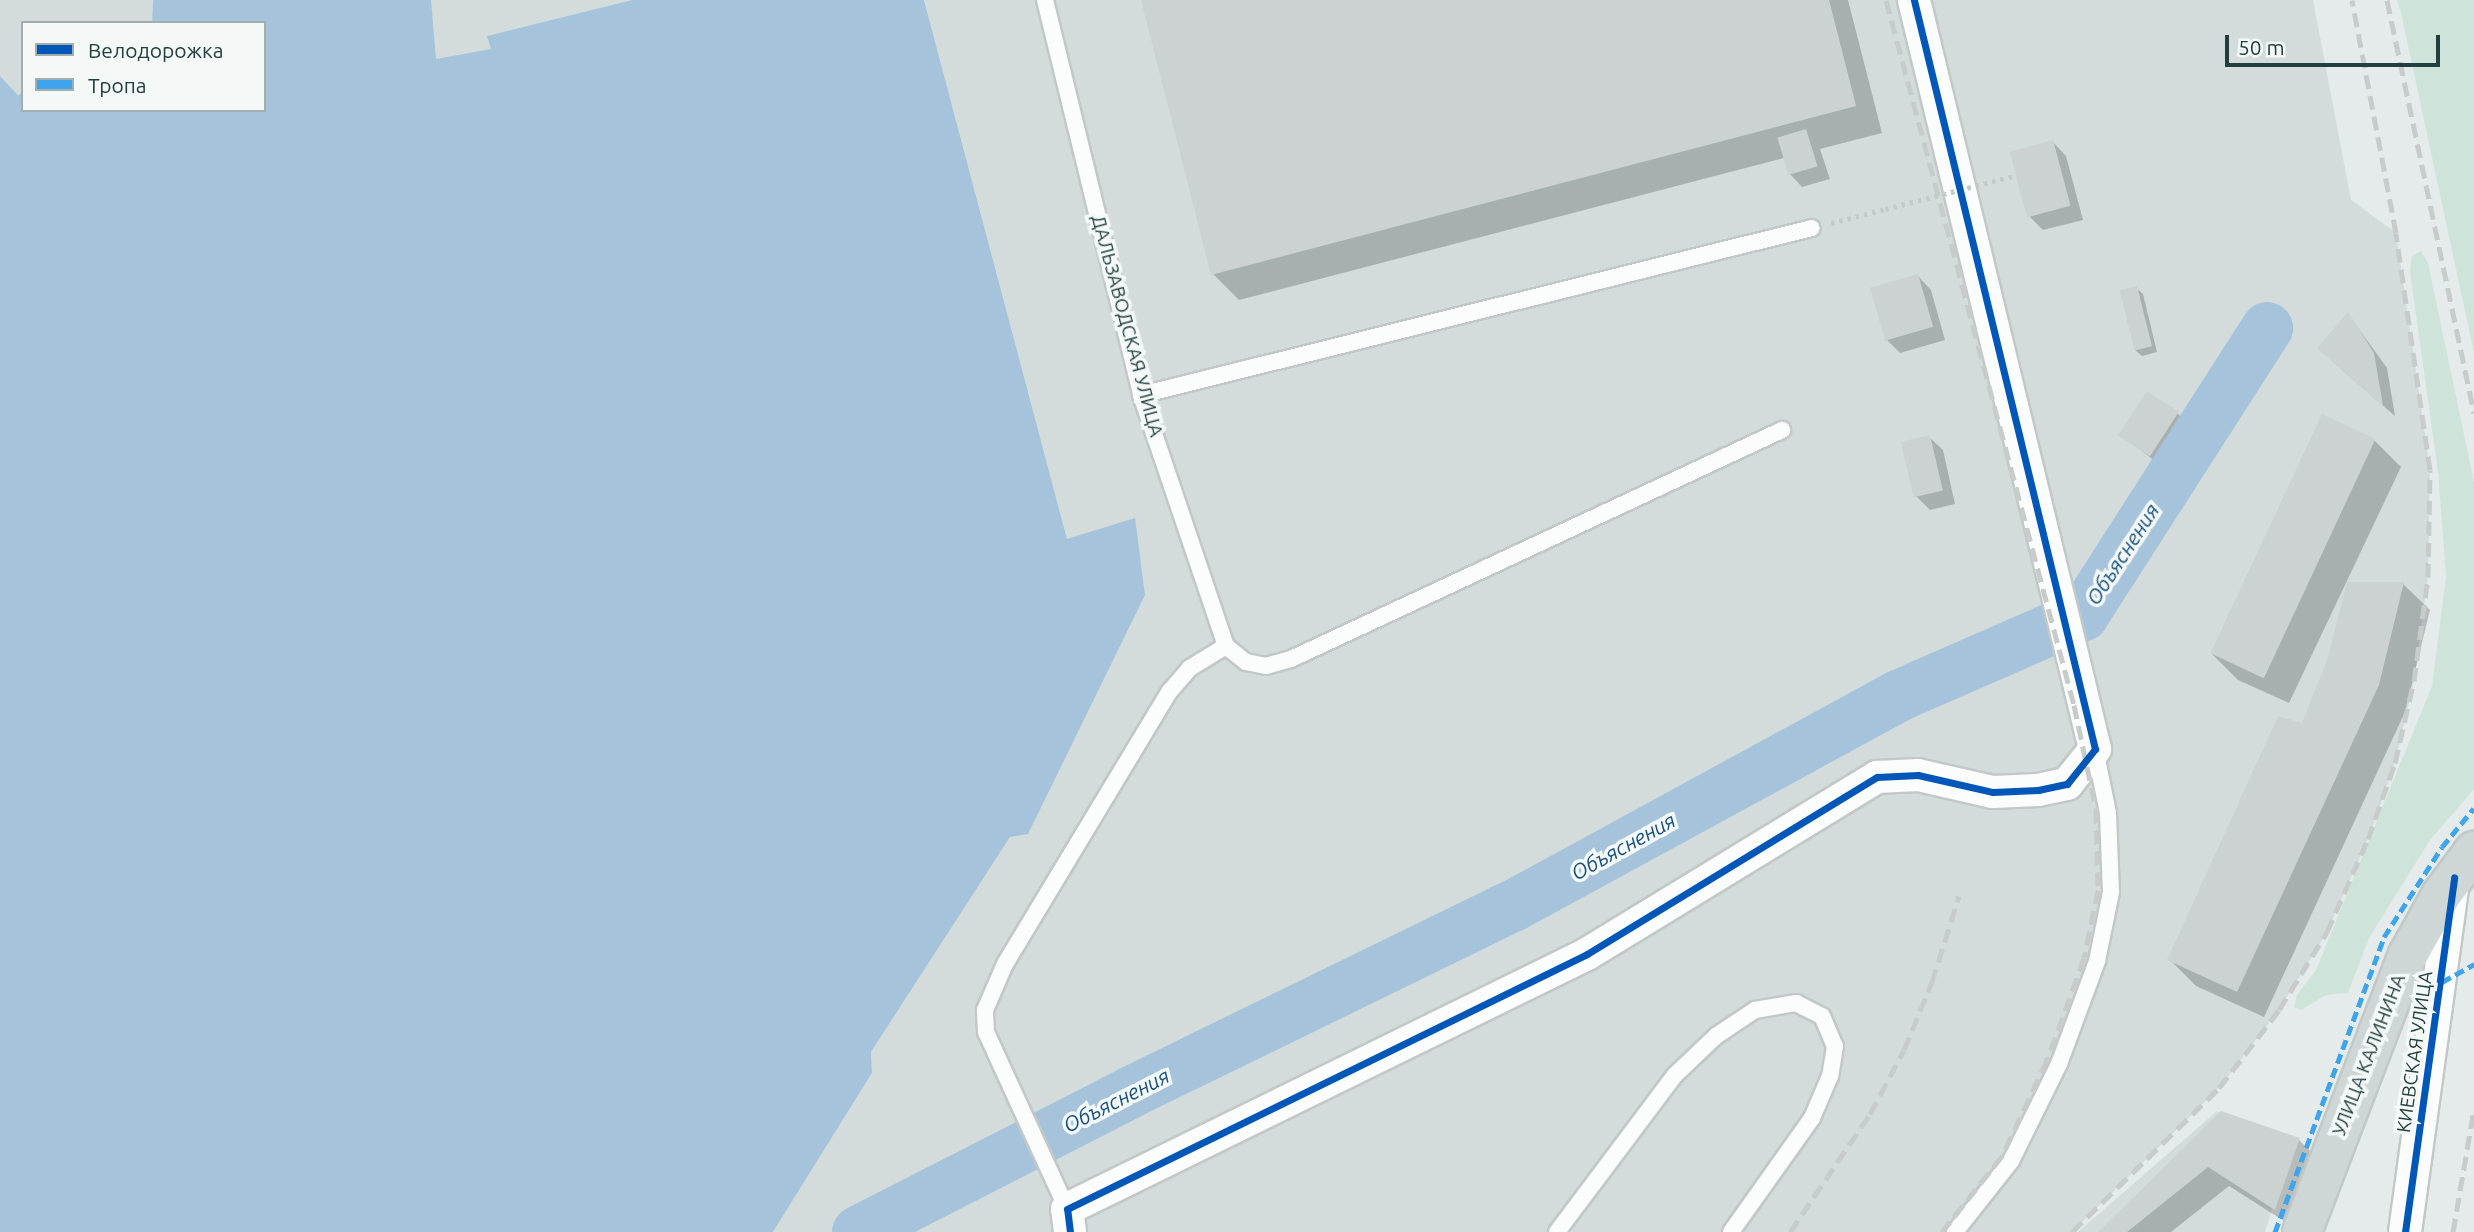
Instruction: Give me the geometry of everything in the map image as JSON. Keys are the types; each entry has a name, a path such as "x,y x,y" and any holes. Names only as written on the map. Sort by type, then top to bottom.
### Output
{"main road":[{"name":"УЛИЦА КАЛИНИНА","path":"2302,1232 2408,954 2464,864"}],"street":[{"path":"1069,1221 1587,954 1877,776 1917,775 1993,792 2038,790 2067,784 2095,749 2032,478 1914,0"},
{"name":"КИЕВСКАЯ УЛИЦА","path":"2405,1232 2464,864"}],"lane":[{"name":"ДАЛЬЗАВОДСКАЯ УЛИЦА","path":"1045,0 1141,396 1226,646"},
{"path":"1141,396 1812,228"},
{"path":"1069,1221 986,1032 985,1010 992,987 1170,691 1190,668 1226,646 1246,662 1266,666 1291,659 1782,430"},
{"path":"1955,1232 2011,1161 2059,1064 2097,961 2111,892 2108,813 2095,749"},
{"path":"1557,1232 1642,1113 1683,1067 1716,1036 1755,1010 1796,1003 1822,1016 1835,1046 1830,1076 1812,1118 1731,1232"}],"path":[{"path":"1812,228 2017,175"}],"shaded area":[{"path":"0,0 153,0 152,21 21,21 21,94 18,95 0,76"},
{"path":"414,0 632,0 488,36 492,49 435,60"},
{"path":"924,0 2313,0 2351,200 2396,233 2430,470 2428,577 2414,681 2395,763 2368,839 2327,932 2279,1010 2219,1088 2072,1232 773,1232 872,1073 871,1052 1010,836 1067,539"},
{"path":"2217,1111 2288,1157 2265,1232 2078,1232"}],"green space":[{"path":"2397,0 2474,0 2474,353 2401,13"},
{"path":"2421,251 2428,263 2474,482 2474,789 2430,840 2369,938 2348,993 2326,995 2301,1010 2294,1007 2297,995 2316,970 2432,686 2446,577 2438,472 2410,272 2412,256"}],"water":[{"path":"153,0 431,0 436,59 491,49 487,36 632,0 924,0 1067,539 1135,518 1145,595 1028,834 1010,837 871,1052 872,1073 773,1232 0,1232 0,76 18,95 21,94 21,112 266,112 266,21 152,21"}],"building":[{"path":"1141,0 1829,0 1856,106 1211,275"},
{"path":"1806,129 1817,166 1789,175 1777,138"},
{"path":"2053,140 2071,206 2027,217 2010,152"},
{"path":"1918,274 1933,327 1885,341 1870,288"},
{"path":"2137,286 2152,346 2135,351 2120,290"},
{"path":"2348,312 2374,353 2383,406 2317,348"},
{"path":"2147,391 2179,412 2150,456 2118,435"},
{"path":"2322,414 2375,439 2264,678 2210,653"},
{"path":"1930,435 1943,491 1914,497 1901,442"},
{"path":"2347,582 2404,582 2379,685 2237,992 2167,960 2278,716 2302,723 2328,658"},
{"path":"2221,1111 2300,1138 2275,1210 2208,1167 2127,1232 2098,1232"}],"waterway":[{"name":"Объяснения","path":"858,1232 1131,1092 1513,906 1898,696 2083,615 2267,328"}],"railway":[{"path":"1886,0 2074,705 2096,809 2098,890 2084,958 2047,1060 2002,1156 1942,1232"},
{"path":"2072,1232 2219,1088 2279,1010 2327,932 2368,839 2395,763 2414,681 2428,577 2430,470 2396,233 2352,0"},
{"path":"2387,0 2474,413"},
{"path":"1790,1232 1870,1114 1904,1050 1932,982 1959,896"},
{"path":"2453,1232 2474,1109"}],"marked path":[{"path":"2275,1232 2384,937 2442,847 2474,808"},
{"path":"2442,982 2474,964"}],"cycle path":[{"path":"1070,1232 1067,1209 1587,954 1877,777 1918,775 1993,792 2038,790 2067,784 2095,749 1914,0"},
{"path":"2405,1232 2454,877"}]}
